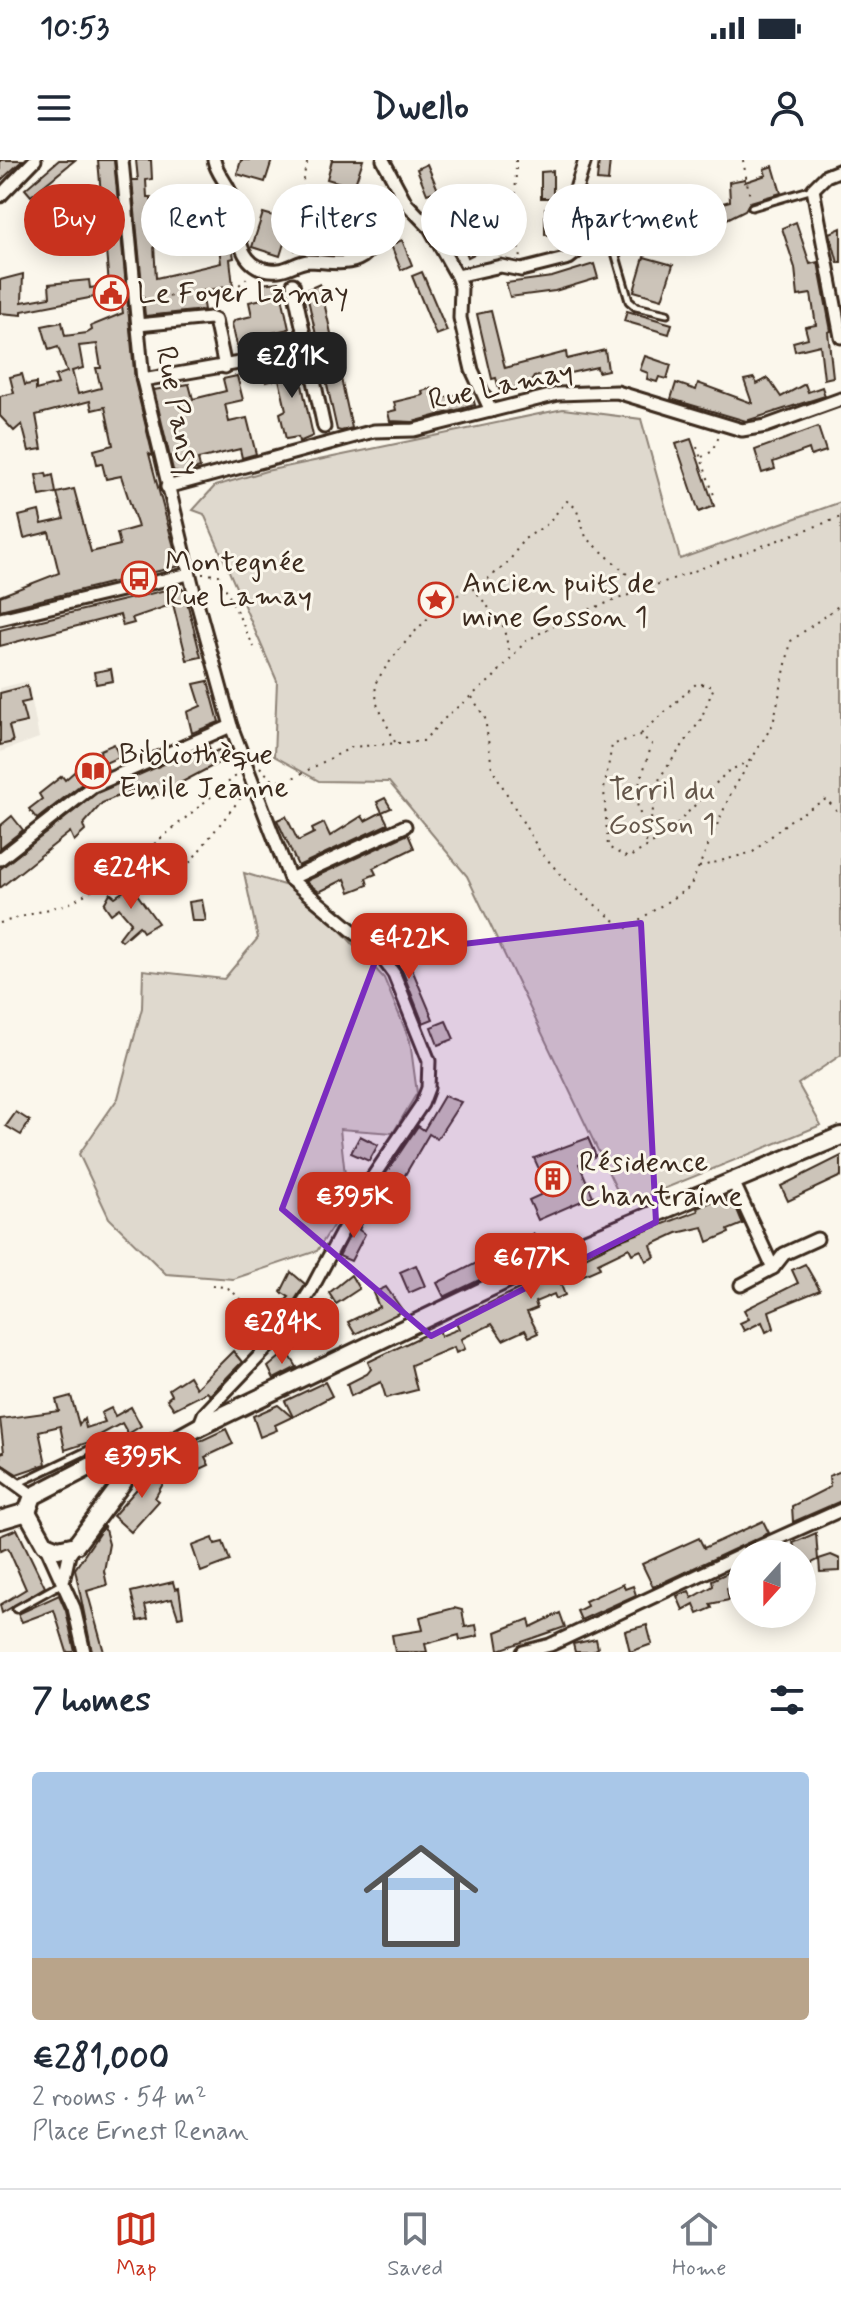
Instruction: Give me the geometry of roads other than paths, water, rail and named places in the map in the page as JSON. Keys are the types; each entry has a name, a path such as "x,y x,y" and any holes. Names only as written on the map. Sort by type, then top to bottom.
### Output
{"street":[{"path":"0,196 35,160"},
{"name":"Rue Pansy","path":"122,160 143,380 167,487 194,574 231,726 290,879"},
{"path":"214,160 230,192 239,246 259,267 276,270 308,261 340,263 362,256"},
{"path":"383,160 395,184"},
{"path":"578,184 585,160"},
{"path":"841,170 826,176 813,189 841,337"},
{"path":"405,201 430,228 457,276 461,287 460,318 472,370 491,411"},
{"path":"457,276 501,266 524,269 572,256"},
{"path":"293,284 324,427"},
{"path":"138,325 215,320 225,367"},
{"path":"143,380 307,351"},
{"name":"Rue Lamay","path":"167,487 374,431 414,430 558,394 617,392 742,430 766,426 841,399"},
{"path":"0,619 194,574"},
{"path":"0,859 93,786 231,726"},
{"path":"194,1430 204,1414 281,1334 311,1290 366,1187 422,1104 428,1088 429,1061 394,974 377,951 290,879 405,826"},
{"path":"123,1469 194,1430 568,1250 841,1136"},
{"path":"732,1179 773,1268"},
{"path":"741,1285 773,1268 784,1254 817,1239"},
{"path":"0,1520 95,1464 112,1461 123,1469"},
{"path":"63,1582 69,1555 123,1482 123,1469"},
{"path":"0,1472 18,1484 30,1504 74,1608 84,1652"},
{"path":"774,1540 841,1510"},
{"path":"45,1544 58,1549 76,1545"},
{"path":"523,1652 550,1645 728,1561"}],"lane":[{"path":"752,207 813,189"},
{"path":"615,256 629,301 636,307 667,314"},
{"path":"18,1484 55,1463 103,1443"},
{"path":"16,1609 63,1582"}],"place":[{"name":"Le Foyer Lamay","path":"111,293"},
{"name":"Montegnée Rue Lamay","path":"139,579"},
{"name":"Ancien puits de mine Gosson 1","path":"436,600"},
{"name":"Bibliothèque Emile Jeanne","path":"93,771"},
{"name":"Résidence Chantraine","path":"553,1179"}],"park label":[{"name":"Terril du Gosson 1","path":"662,807"}]}
